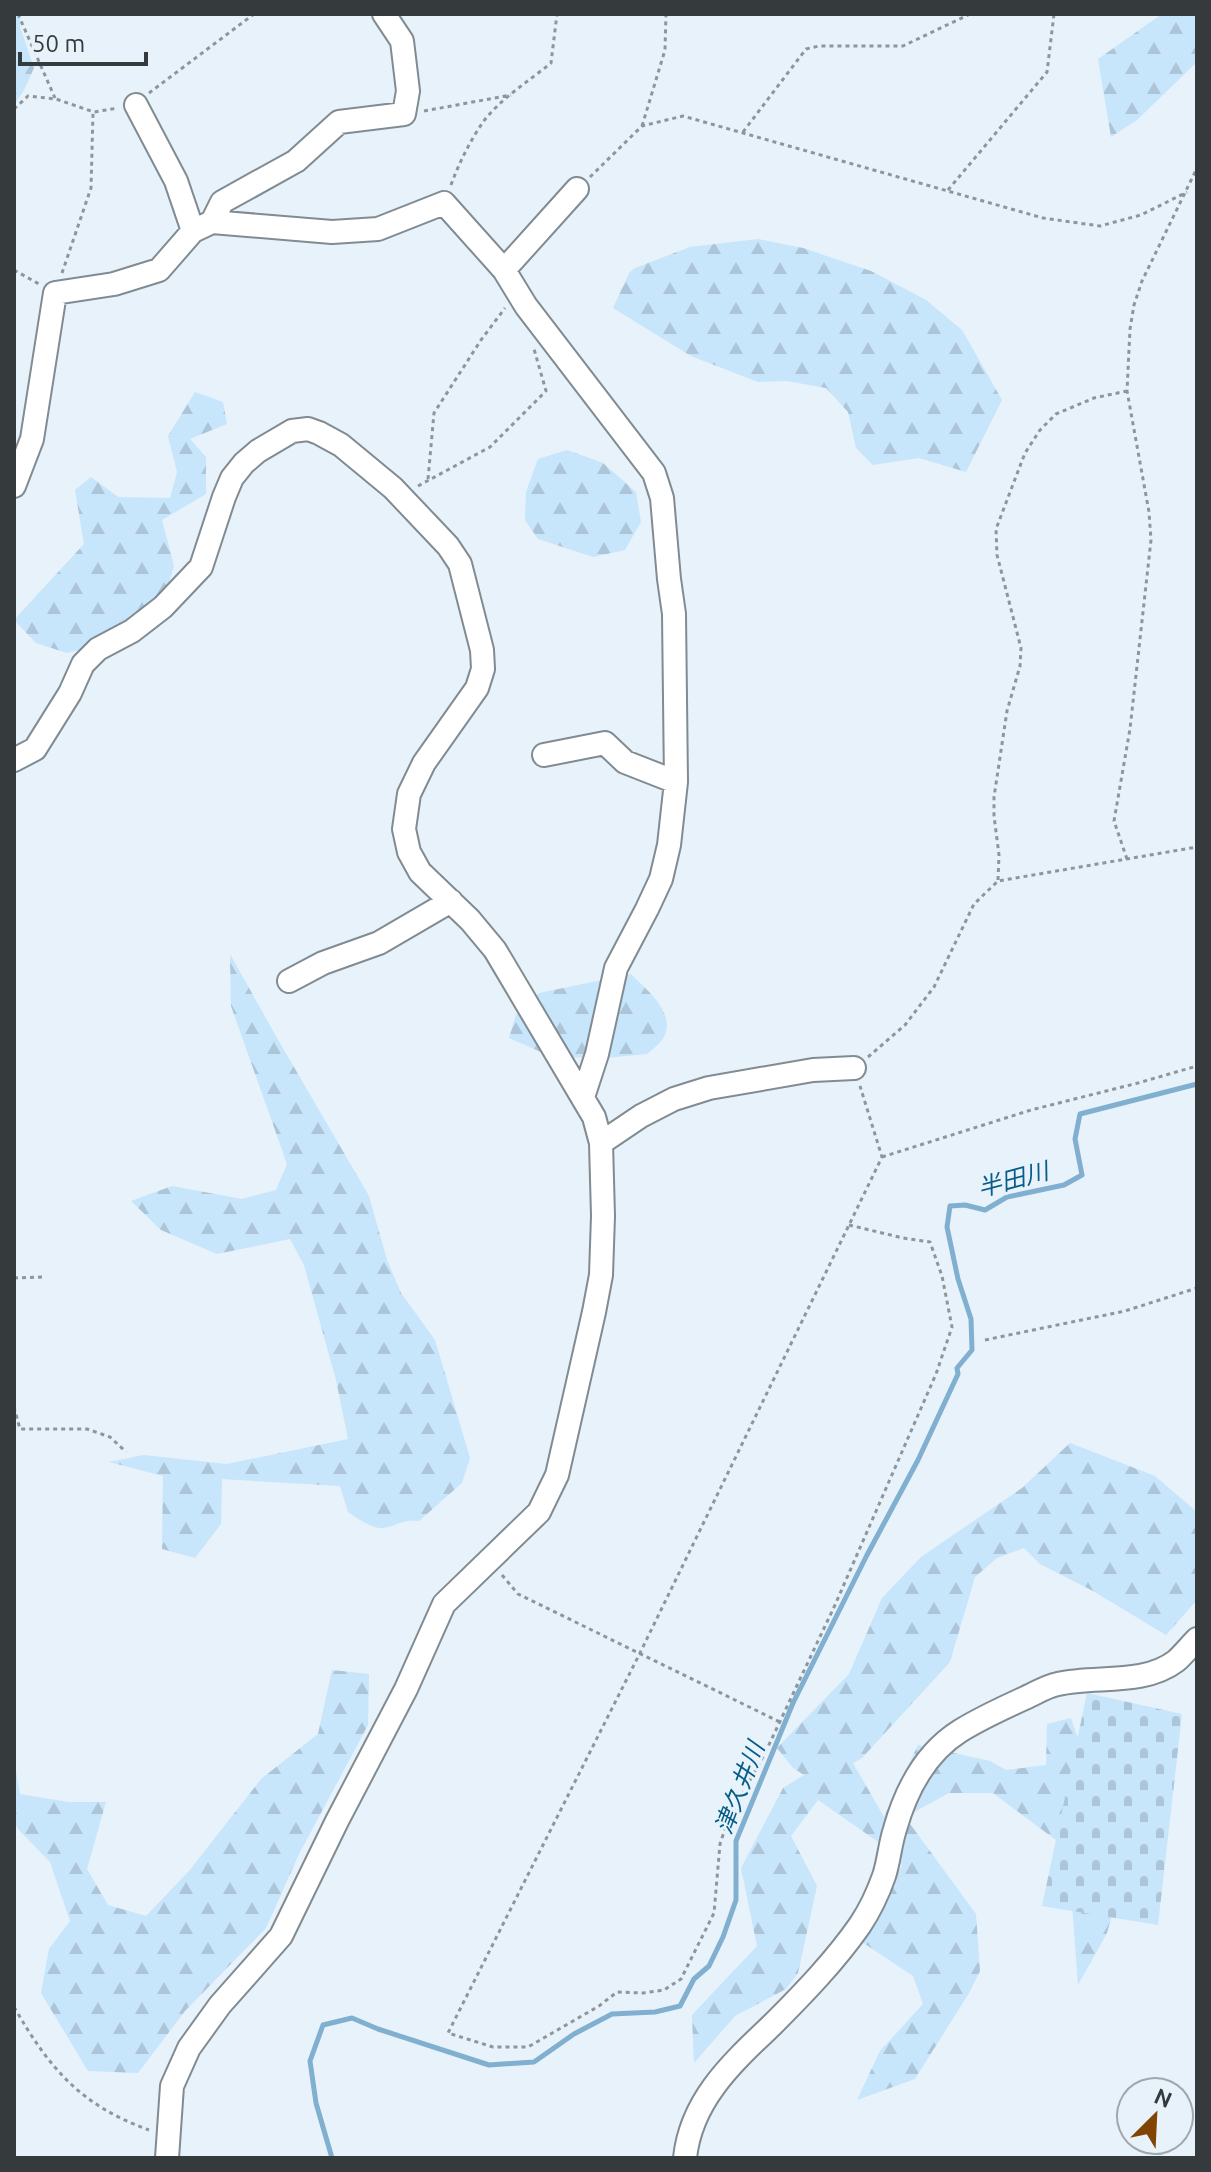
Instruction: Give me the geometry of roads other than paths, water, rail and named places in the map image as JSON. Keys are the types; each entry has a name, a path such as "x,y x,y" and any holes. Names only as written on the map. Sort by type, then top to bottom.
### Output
{"street":[{"path":"14,486 32,439 55,293 114,284 159,270 203,227 222,202 296,161 339,122 404,114 408,91 402,41 384,14"},
{"path":"136,105 203,227"},
{"path":"504,270 577,189"},
{"path":"203,227 332,232 378,229 444,203 504,270 544,330 654,473 662,498 674,614 676,782 669,845 661,879 616,968 597,1054 583,1097"},
{"path":"14,760 35,749 62,707 83,664 98,649 132,631 163,607 201,567 224,497 232,478 244,463 292,431 308,429 341,445 400,496 448,546 460,564 482,650 483,669 477,688 424,763 409,794 404,829 409,852 420,872 495,950 594,1117 601,1143 601,1275 557,1475 539,1512 444,1604 406,1689 281,1936 220,2005 189,2048 172,2086 167,2147"},
{"path":"544,755 605,743 625,762 676,782"},
{"path":"289,981 323,963 379,943 451,901"},
{"path":"601,1143 641,1116 709,1088 813,1070 854,1068"},
{"path":"685,2158 692,2123 720,2079 821,1972 861,1924 884,1875 895,1828 927,1758 960,1731 1055,1684 1133,1677 1159,1671 1176,1661 1197,1639"}],"waterway":[{"name":"津久井川","path":"332,2158 316,2103 310,2061 323,2025 352,2018 489,2065 534,2062 574,2034 612,2014 655,2012 680,2006 694,1979 709,1966 723,1937 736,1900 736,1841 793,1703 918,1460 958,1374 957,1368 972,1350 971,1319 958,1279 947,1227 950,1206 965,1205 985,1210 1007,1197 1064,1185 1082,1175 1075,1139 1080,1114 1197,1084"}],"water label":[{"name":"半田川","path":"1013,1180"}]}
